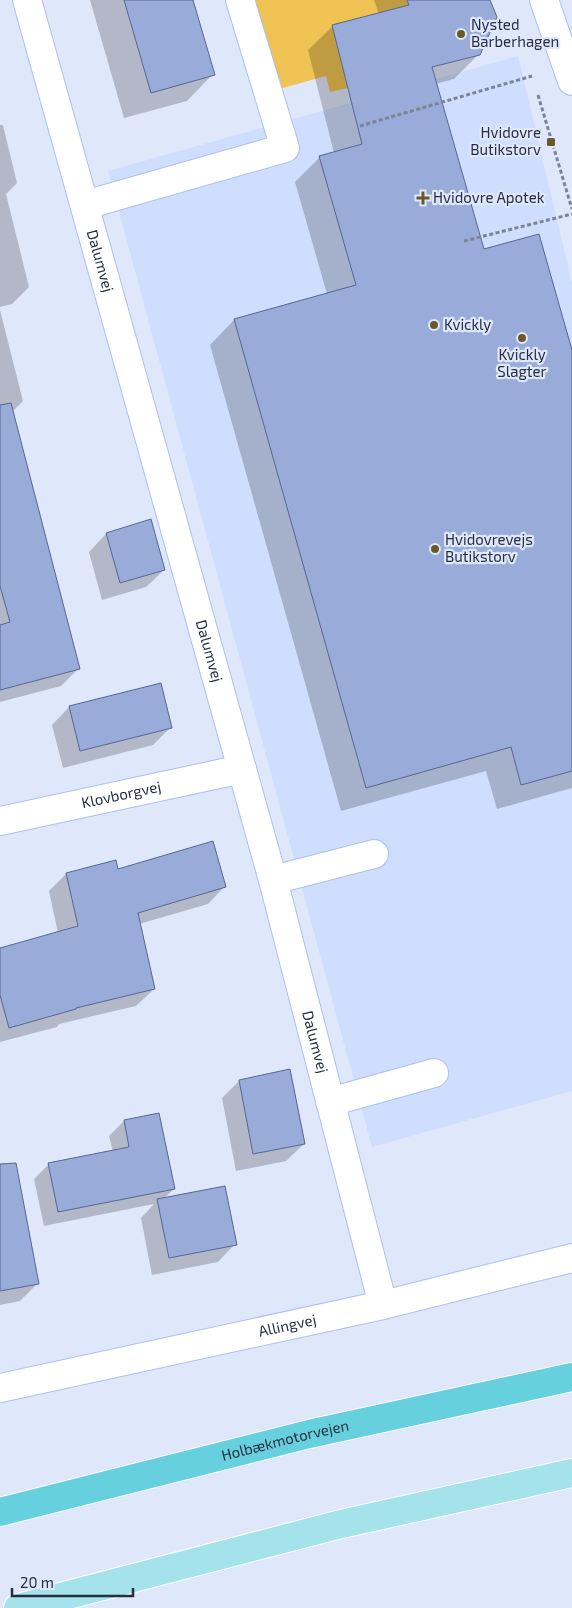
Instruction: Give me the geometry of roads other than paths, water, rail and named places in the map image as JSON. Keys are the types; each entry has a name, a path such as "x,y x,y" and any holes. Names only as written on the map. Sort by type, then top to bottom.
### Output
{"highway":[{"name":"Holbækmotorvejen","path":"0,1512 310,1434 572,1377"}],"main road":[{"path":"18,1608 341,1524 572,1473"}],"street":[{"name":"Dalumvej","path":"27,0 273,880 383,1305"},
{"path":"85,205 285,148 240,0"},
{"path":"544,0 571,70"},
{"name":"Klovborgvej","path":"0,821 242,769"},
{"path":"273,880 374,854"},
{"path":"330,1102 434,1073"},
{"name":"Allingvej","path":"0,1388 383,1305 572,1258"}],"place":[{"name":"Nysted Barberhagen","path":"461,34"},
{"name":"Hvidovre Butikstorv","path":"551,142"},
{"name":"Hvidovre Apotek","path":"423,198"},
{"name":"Kvickly","path":"434,325"},
{"name":"Kvickly Slagter","path":"522,338"},
{"name":"Hvidovrevejs Butikstorv","path":"435,549"}]}
